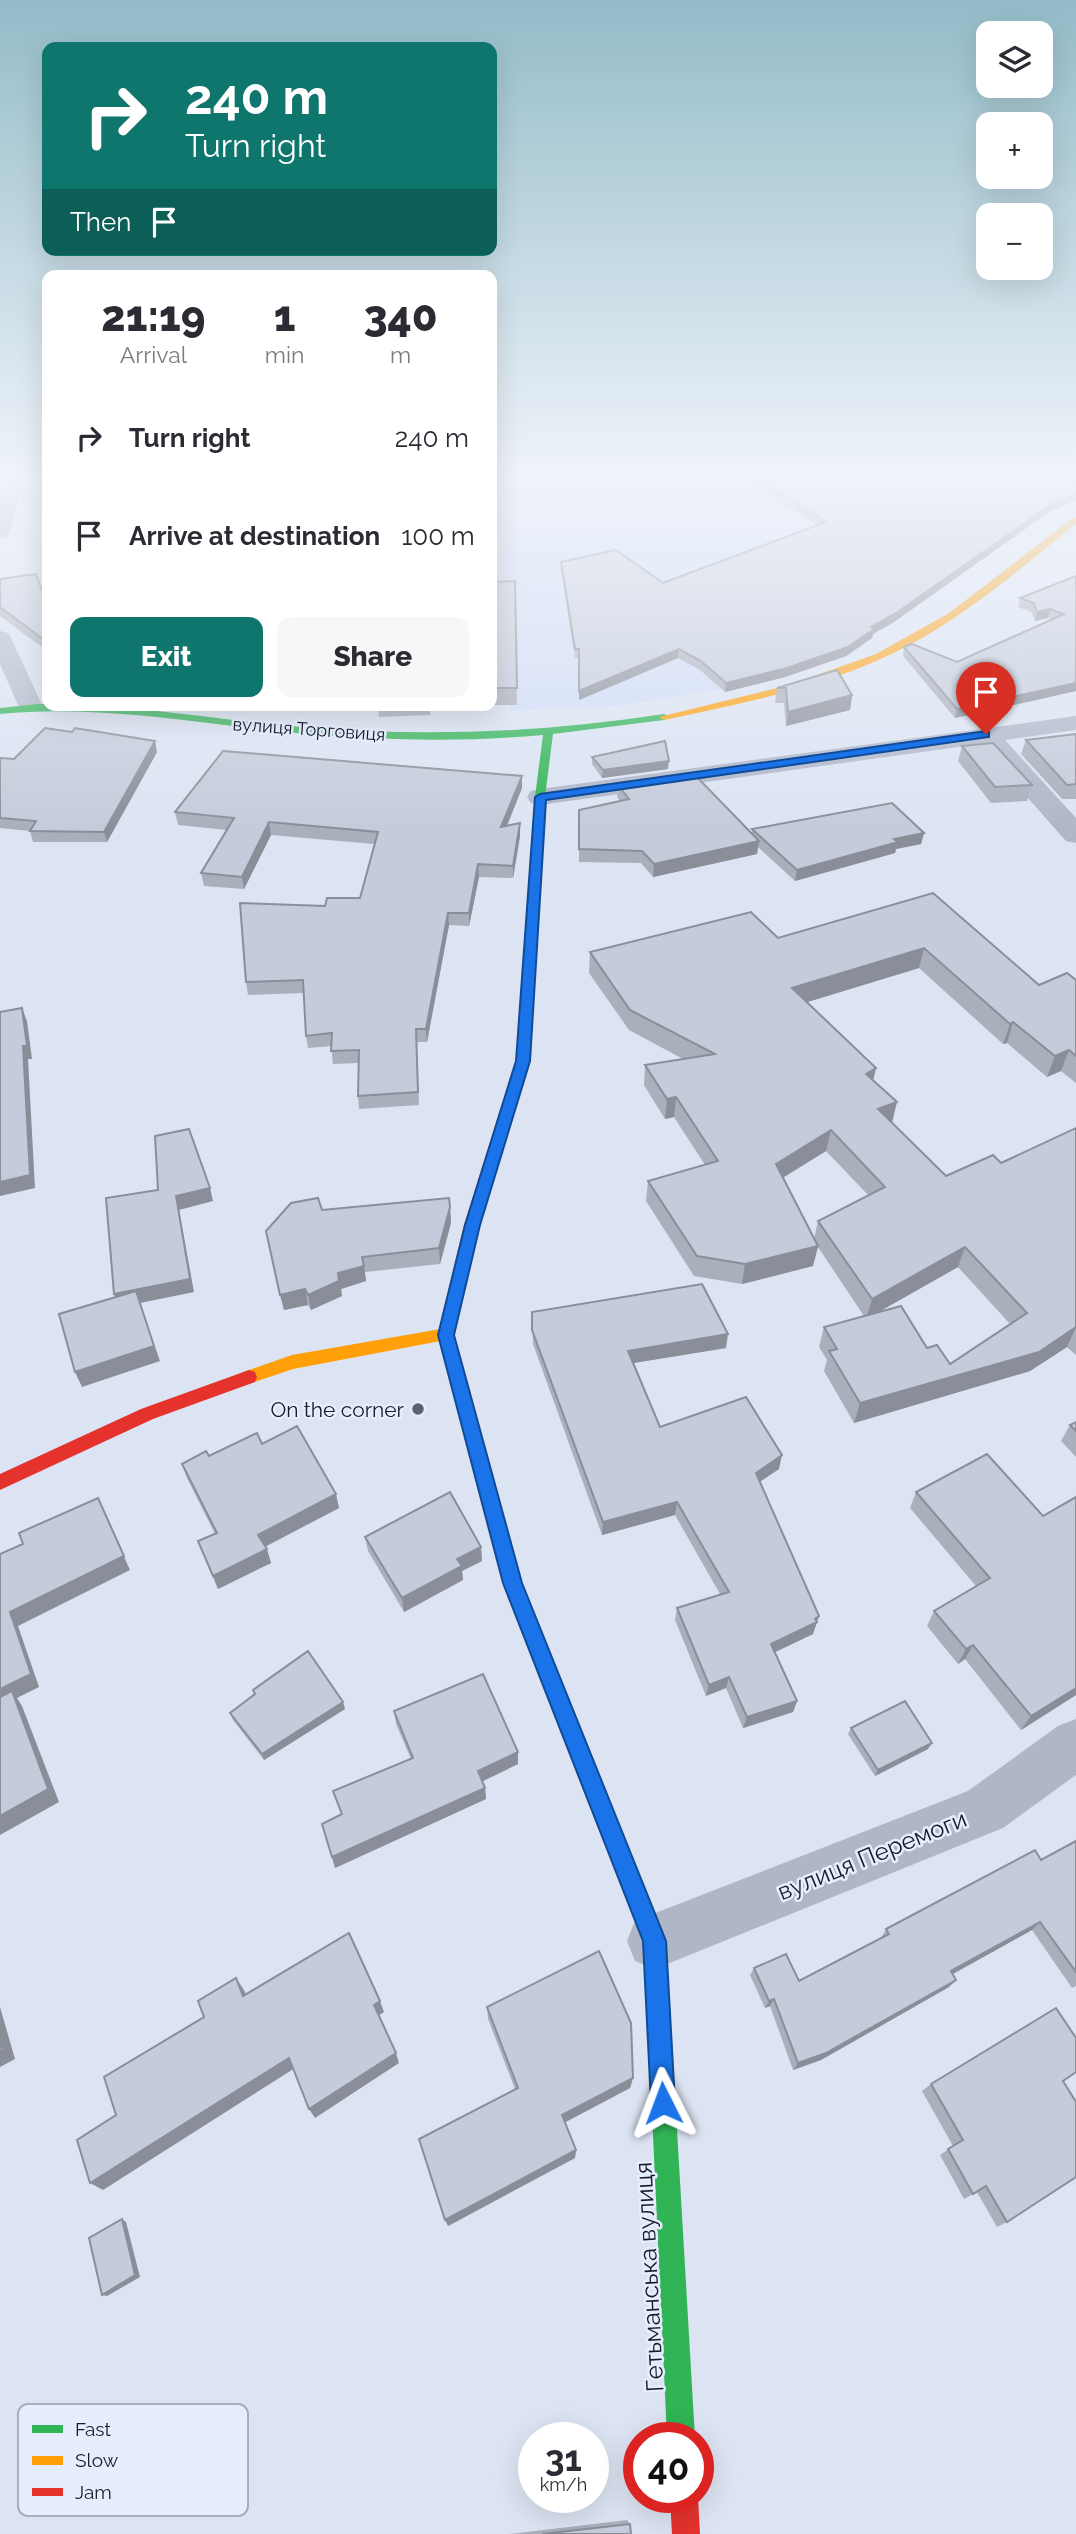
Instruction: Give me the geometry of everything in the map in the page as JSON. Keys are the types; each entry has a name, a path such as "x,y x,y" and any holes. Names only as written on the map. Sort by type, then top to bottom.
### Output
{"street":[{"name":"вулиця Торговиця","path":"133,711 222,723 350,734 446,738 548,735 622,725 726,705 838,671 906,643 979,594"},
{"path":"0,638 17,692"},
{"name":"вулиця Торговиця","path":"0,711 17,692 42,696"},
{"path":"540,797 1076,723"},
{"path":"986,734 1076,835"},
{"name":"Гетьманська вулиця","path":"548,735 540,797 523,1061 472,1225 446,1335 513,1583 655,1941 680,2422"},
{"path":"0,1482 147,1414 292,1362 446,1335"},
{"name":"вулиця Перемоги","path":"655,1941 985,1810 1076,1744"},
{"path":"685,2513 686,2534"}],"shaded area":[{"path":"497,594 910,594 819,659 720,689 617,706 510,711 506,654 497,654"}],"building":[{"path":"0,594 42,594 42,638 0,607"},
{"path":"497,594 515,594 517,688 497,688"},
{"path":"566,594 923,594 871,627 874,629 848,647 787,668 726,683 701,661 679,649 579,691 579,649 575,649"},
{"path":"1030,594 1076,594 1076,683 957,709 904,647 912,644 957,662 1064,614 1050,609 1037,612 1034,603 1020,598"},
{"path":"837,670 852,695 788,712 786,688 777,688"},
{"path":"45,728 72,732 75,728 155,741 104,832 30,831 36,821 0,818 0,758 14,759"},
{"path":"1076,734 1076,784 1067,785 1026,740"},
{"path":"665,741 669,761 603,770 592,757"},
{"path":"993,743 1032,785 995,787 962,746"},
{"path":"223,751 522,776 501,827 520,823 513,866 478,864 469,913 448,913 426,1029 416,1029 418,1092 358,1096 359,1050 331,1051 332,1033 306,1036 303,980 246,982 240,903 325,906 327,898 360,898 378,832 269,822 242,877 201,873 234,818 175,812"},
{"path":"694,774 759,841 654,864 642,851 579,849 579,810 629,799 618,785"},
{"path":"892,803 924,833 894,839 898,842 797,870 752,829"},
{"path":"933,893 1039,985 1067,973 1076,980 1076,1056 1069,1050 1055,1056 1013,1022 1010,1024 924,948 792,988 876,1068 866,1074 897,1102 878,1109 946,1176 993,1155 1001,1163 1076,1128 1076,1327 1039,1352 860,1403 829,1351 837,1349 824,1327 901,1306 927,1348 937,1345 950,1364 1027,1313 965,1247 872,1299 818,1221 885,1187 831,1130 776,1164 818,1246 745,1264 697,1256 648,1181 718,1161 676,1097 667,1099 645,1065 715,1054 630,1010 590,952 751,912 778,938"},
{"path":"22,1008 27,1046 23,1046 30,1175 0,1182 0,1012"},
{"path":"189,1129 210,1188 176,1196 190,1279 114,1294 106,1198 158,1190 155,1136"},
{"path":"318,1198 322,1210 449,1198 450,1207 439,1248 362,1257 364,1266 338,1273 339,1281 308,1295 305,1289 280,1295 266,1231 291,1203"},
{"path":"702,1284 728,1334 628,1351 660,1427 746,1397 782,1455 756,1473 819,1616 815,1619 817,1622 771,1644 797,1701 747,1717 729,1677 709,1685 677,1608 729,1592 677,1502 603,1522 532,1330 532,1312"},
{"path":"136,1291 154,1346 75,1372 59,1314"},
{"path":"297,1426 336,1494 258,1535 267,1549 213,1576 198,1541 217,1533 182,1464 206,1451 209,1456 257,1433 262,1444"},
{"path":"987,1454 1043,1516 1076,1497 1076,1688 1031,1716 973,1645 966,1649 934,1611 990,1578 916,1492"},
{"path":"450,1492 481,1547 457,1559 462,1566 402,1598 365,1537"},
{"path":"98,1498 124,1556 10,1612 31,1674 0,1689 0,1554 23,1544 19,1533"},
{"path":"308,1651 343,1702 262,1754 230,1713 255,1694 253,1690"},
{"path":"483,1674 518,1752 478,1771 485,1788 332,1857 322,1824 342,1814 333,1791 413,1758 394,1711"},
{"path":"12,1691 48,1789 0,1816 0,1697"},
{"path":"905,1701 932,1743 878,1770 851,1728"},
{"path":"1076,1841 1076,1972 1040,1922 951,1971 956,1980 826,2053 798,2063 774,1999 769,2001 754,1968 786,1954 799,1981 889,1934 886,1929 1035,1850 1041,1860"},
{"path":"349,1933 380,2001 374,2005 396,2053 309,2109 289,2058 90,2183 77,2140 116,2115 104,2077 204,2017 198,2001 236,1978 243,1996"},
{"path":"599,1951 631,2023 633,2078 562,2115 576,2150 445,2220 419,2139 518,2088 487,2007"},
{"path":"1056,2008 1076,2038 1076,2072 1063,2081 1076,2102 1076,2177 1007,2222 986,2186 973,2194 948,2149 963,2140 931,2084"},
{"path":"122,2219 135,2275 102,2295 89,2238"},
{"path":"630,2524 631,2534 542,2534"}],"traffic: fast":[{"path":"0,711 42,707"},
{"path":"142,711 311,731 399,736 532,733 664,717"},
{"path":"517,1079 523,1061 540,797 548,735"},
{"path":"633,1885 655,1941 680,2422"}],"traffic: slow":[{"path":"664,717 789,688 850,668 908,642 981,594"},
{"path":"249,1377 292,1362 446,1334"},
{"path":"491,1502 513,1583 633,1885"}],"traffic: jam":[{"path":"491,1502 446,1334 472,1225 517,1079"},
{"path":"0,1482 147,1414 249,1377"},
{"path":"685,2513 686,2534"}],"place":[{"name":"On the corner","path":"418,1409"}],"route":[{"path":"663,2103 655,1941 513,1583 446,1335 472,1225 523,1061 540,797 986,734"}]}
